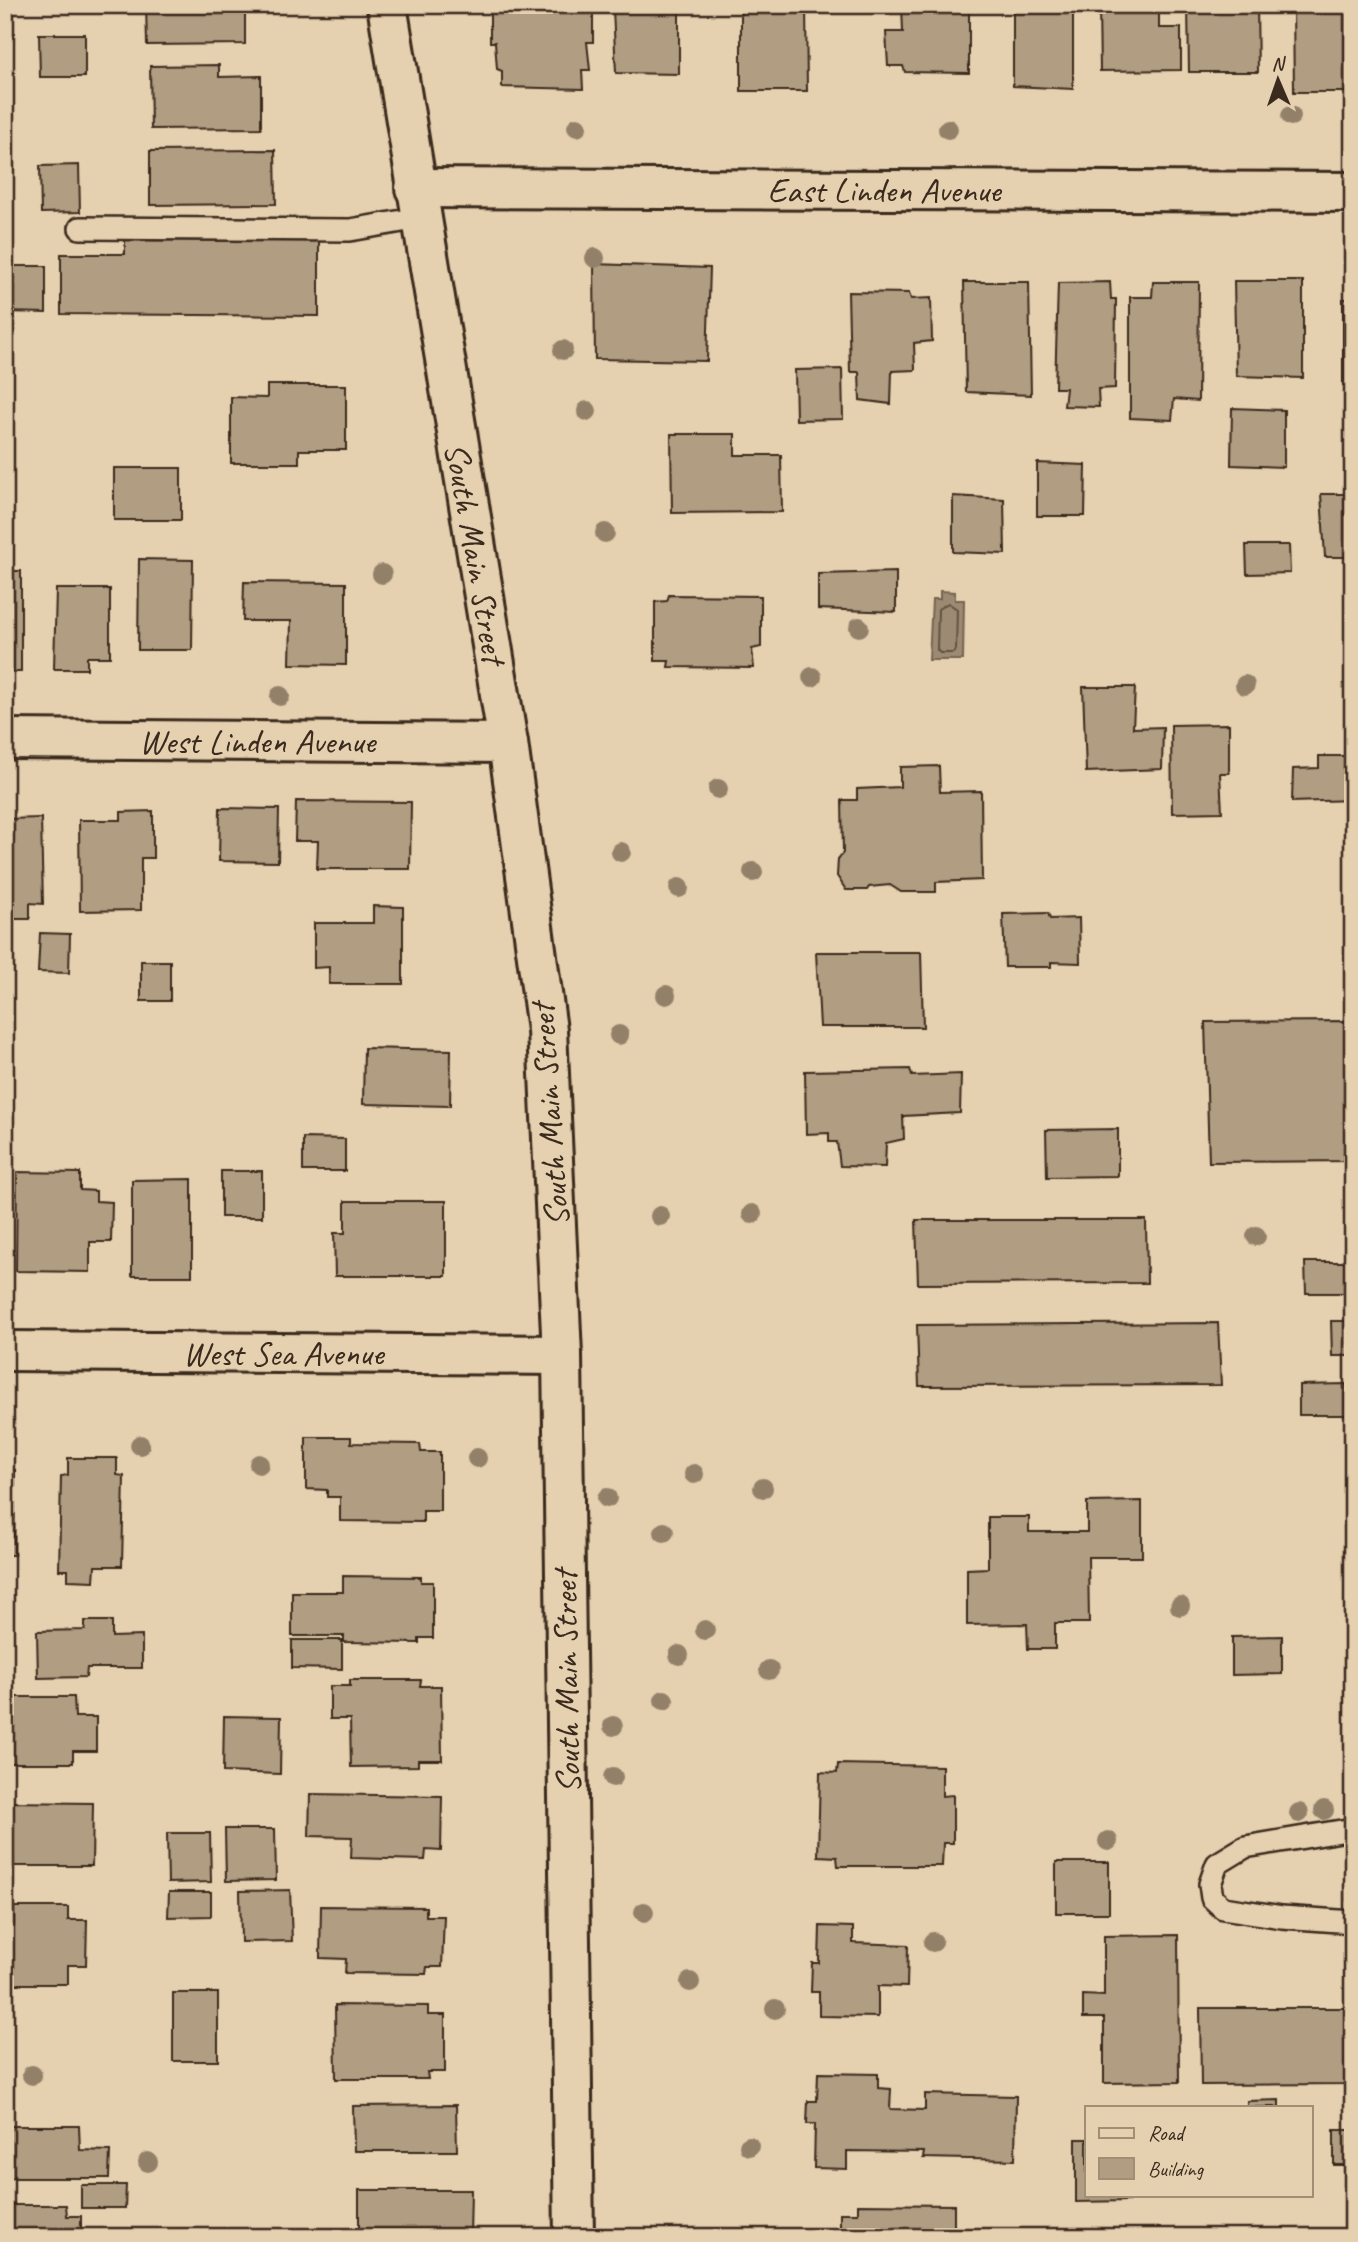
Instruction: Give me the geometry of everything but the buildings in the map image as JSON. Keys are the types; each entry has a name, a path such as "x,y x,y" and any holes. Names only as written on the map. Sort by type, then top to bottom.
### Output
{"street":[{"name":"South Main Street","path":"387,5 417,203 508,743 547,1030 562,1355 574,2237"},
{"name":"East Linden Avenue","path":"417,203 1353,192"},
{"name":"West Linden Avenue","path":"5,739 508,743"},
{"name":"West Sea Avenue","path":"5,1351 562,1355"}],"lane":[{"path":"80,228 350,230 417,203"},
{"path":"1353,1829 1245,1847 1217,1864 1210,1884 1212,1898 1223,1908 1282,1917 1353,1922"}],"water":[{"path":"940,591 955,592 955,600 964,600 963,660 929,660 932,599 940,599"}]}
